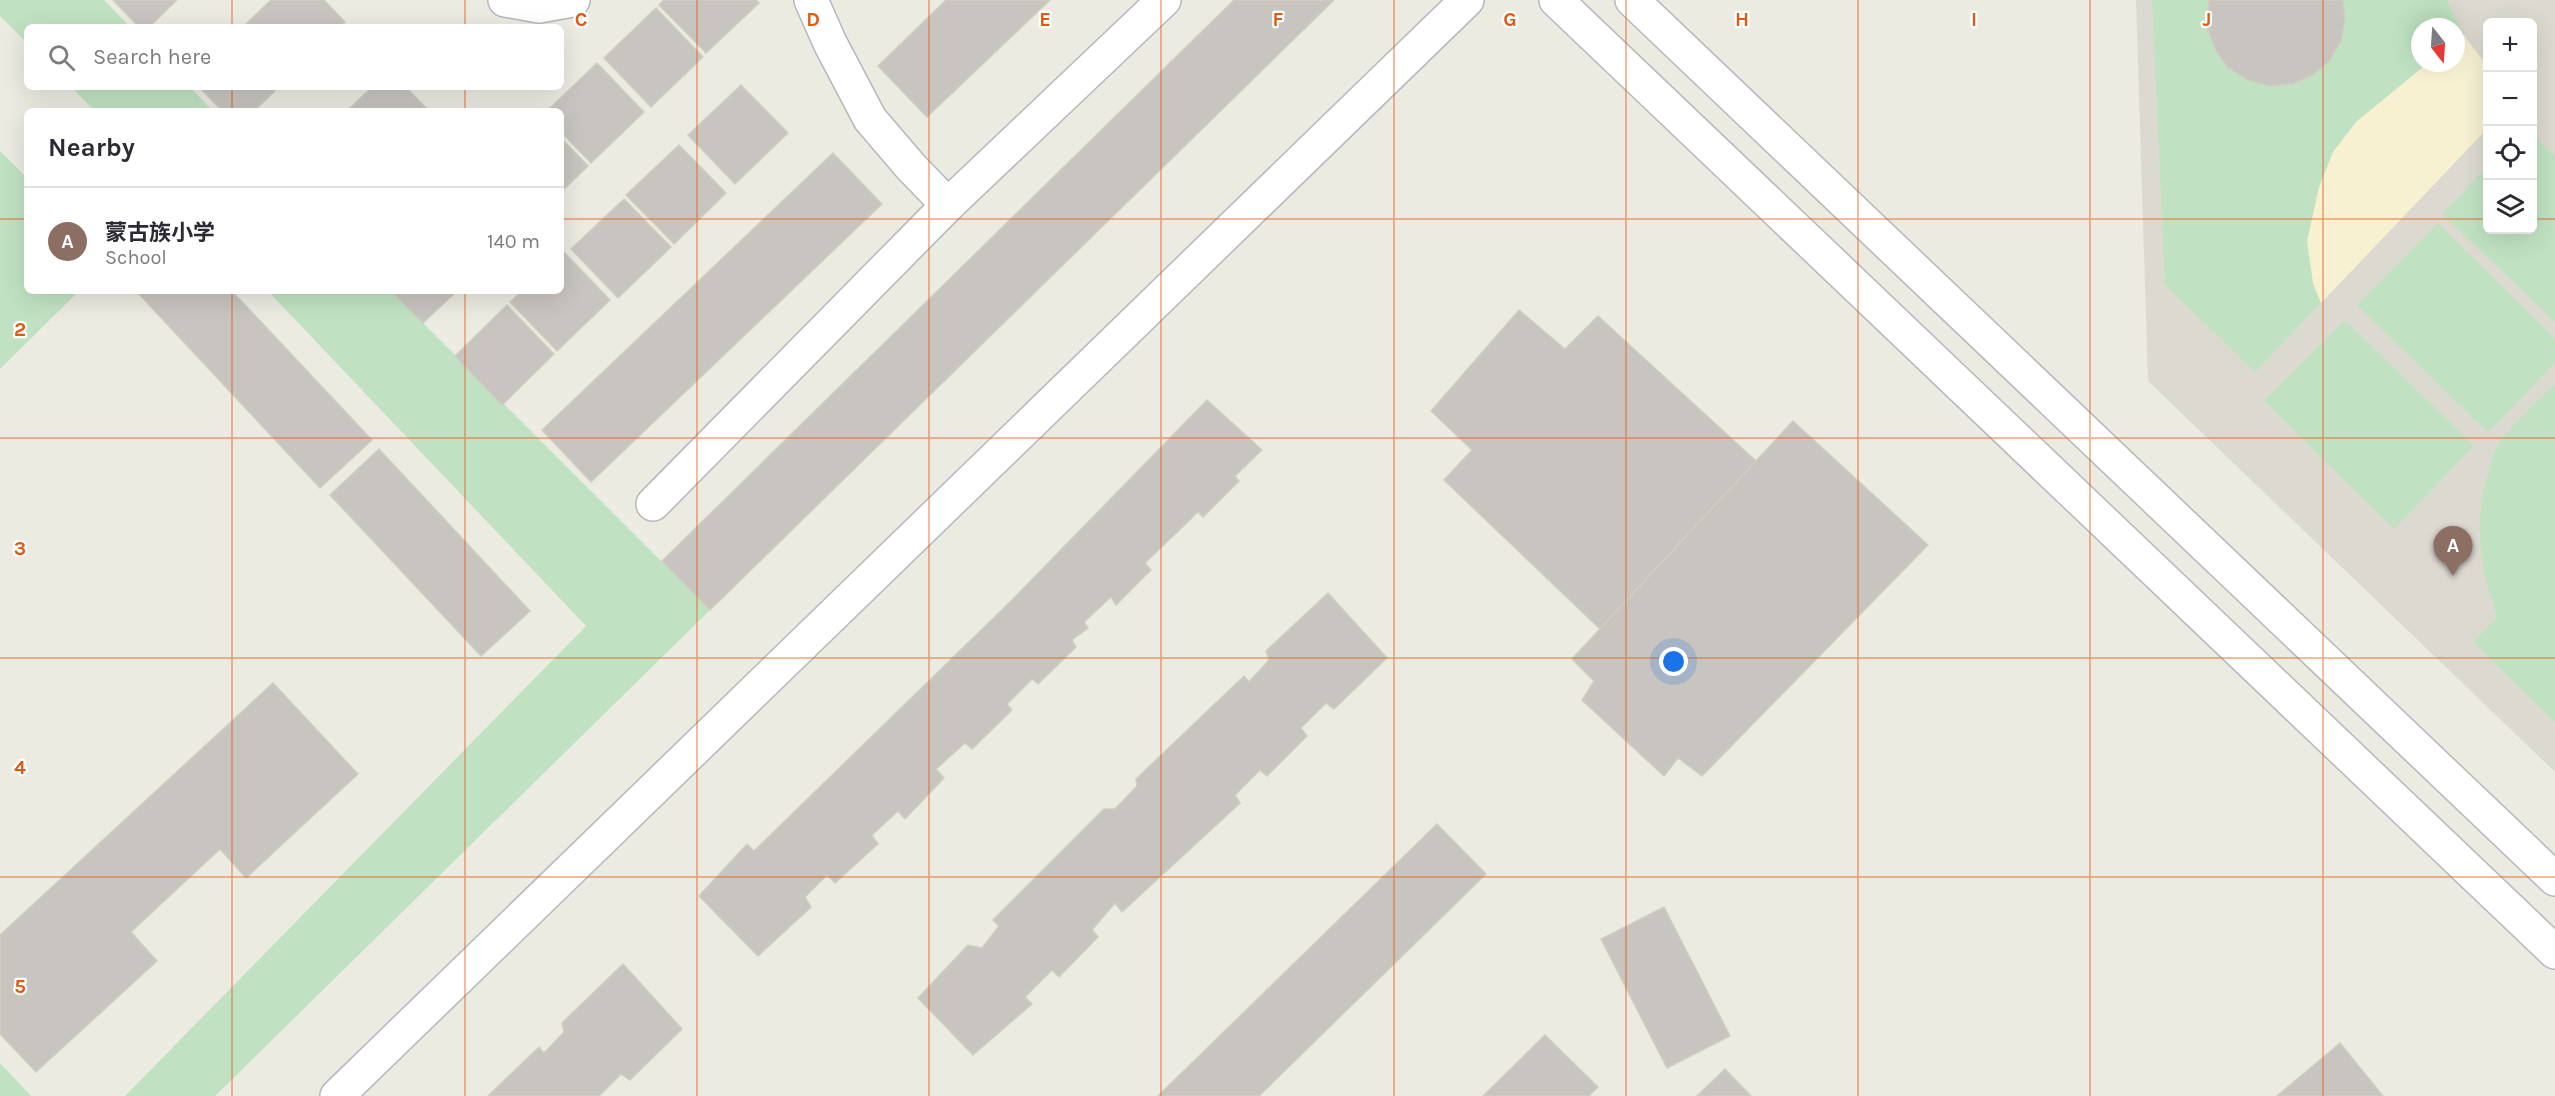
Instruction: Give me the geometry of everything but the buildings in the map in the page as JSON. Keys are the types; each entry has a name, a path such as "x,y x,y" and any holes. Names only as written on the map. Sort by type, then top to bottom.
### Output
{"street":[{"path":"505,0 539,6 573,0"},
{"path":"810,0 870,119 911,167 948,205"},
{"path":"653,504 948,205 1164,0"},
{"path":"337,1096 1467,0"},
{"path":"1556,0 2555,952"},
{"path":"1632,0 2555,879"}],"shaded area":[{"path":"2136,0 2555,0 2555,772 2148,381"}],"green space":[{"path":"0,0 104,0 127,24 24,24 24,40 0,16"},
{"path":"2152,0 2447,0 2455,18 2411,18 2411,72 2417,72 2356,122 2313,283 2321,303 2255,372 2165,285"},
{"path":"74,90 193,90 210,108 92,108"},
{"path":"2537,139 2555,156 2555,322 2442,214 2483,171 2483,234 2537,234"},
{"path":"0,151 24,175 24,294 76,294 0,369"},
{"path":"2438,223 2555,339 2555,363 2488,433 2357,305"},
{"path":"271,294 394,294 710,610 215,1096 125,1096 586,626"},
{"path":"2345,320 2474,446 2394,529 2264,401"},
{"path":"2555,384 2555,722 2473,642 2497,617 2486,581 2480,546 2483,493 2493,454 2516,422"},
{"path":"0,1063 31,1096 0,1096"}],"sand":[{"path":"2465,37 2483,61 2483,133 2321,303 2313,283 2307,241 2319,187 2333,152 2356,122 2417,72 2465,72"}],"place":[{"name":"蒙古族小学","path":"2453,576"}]}
